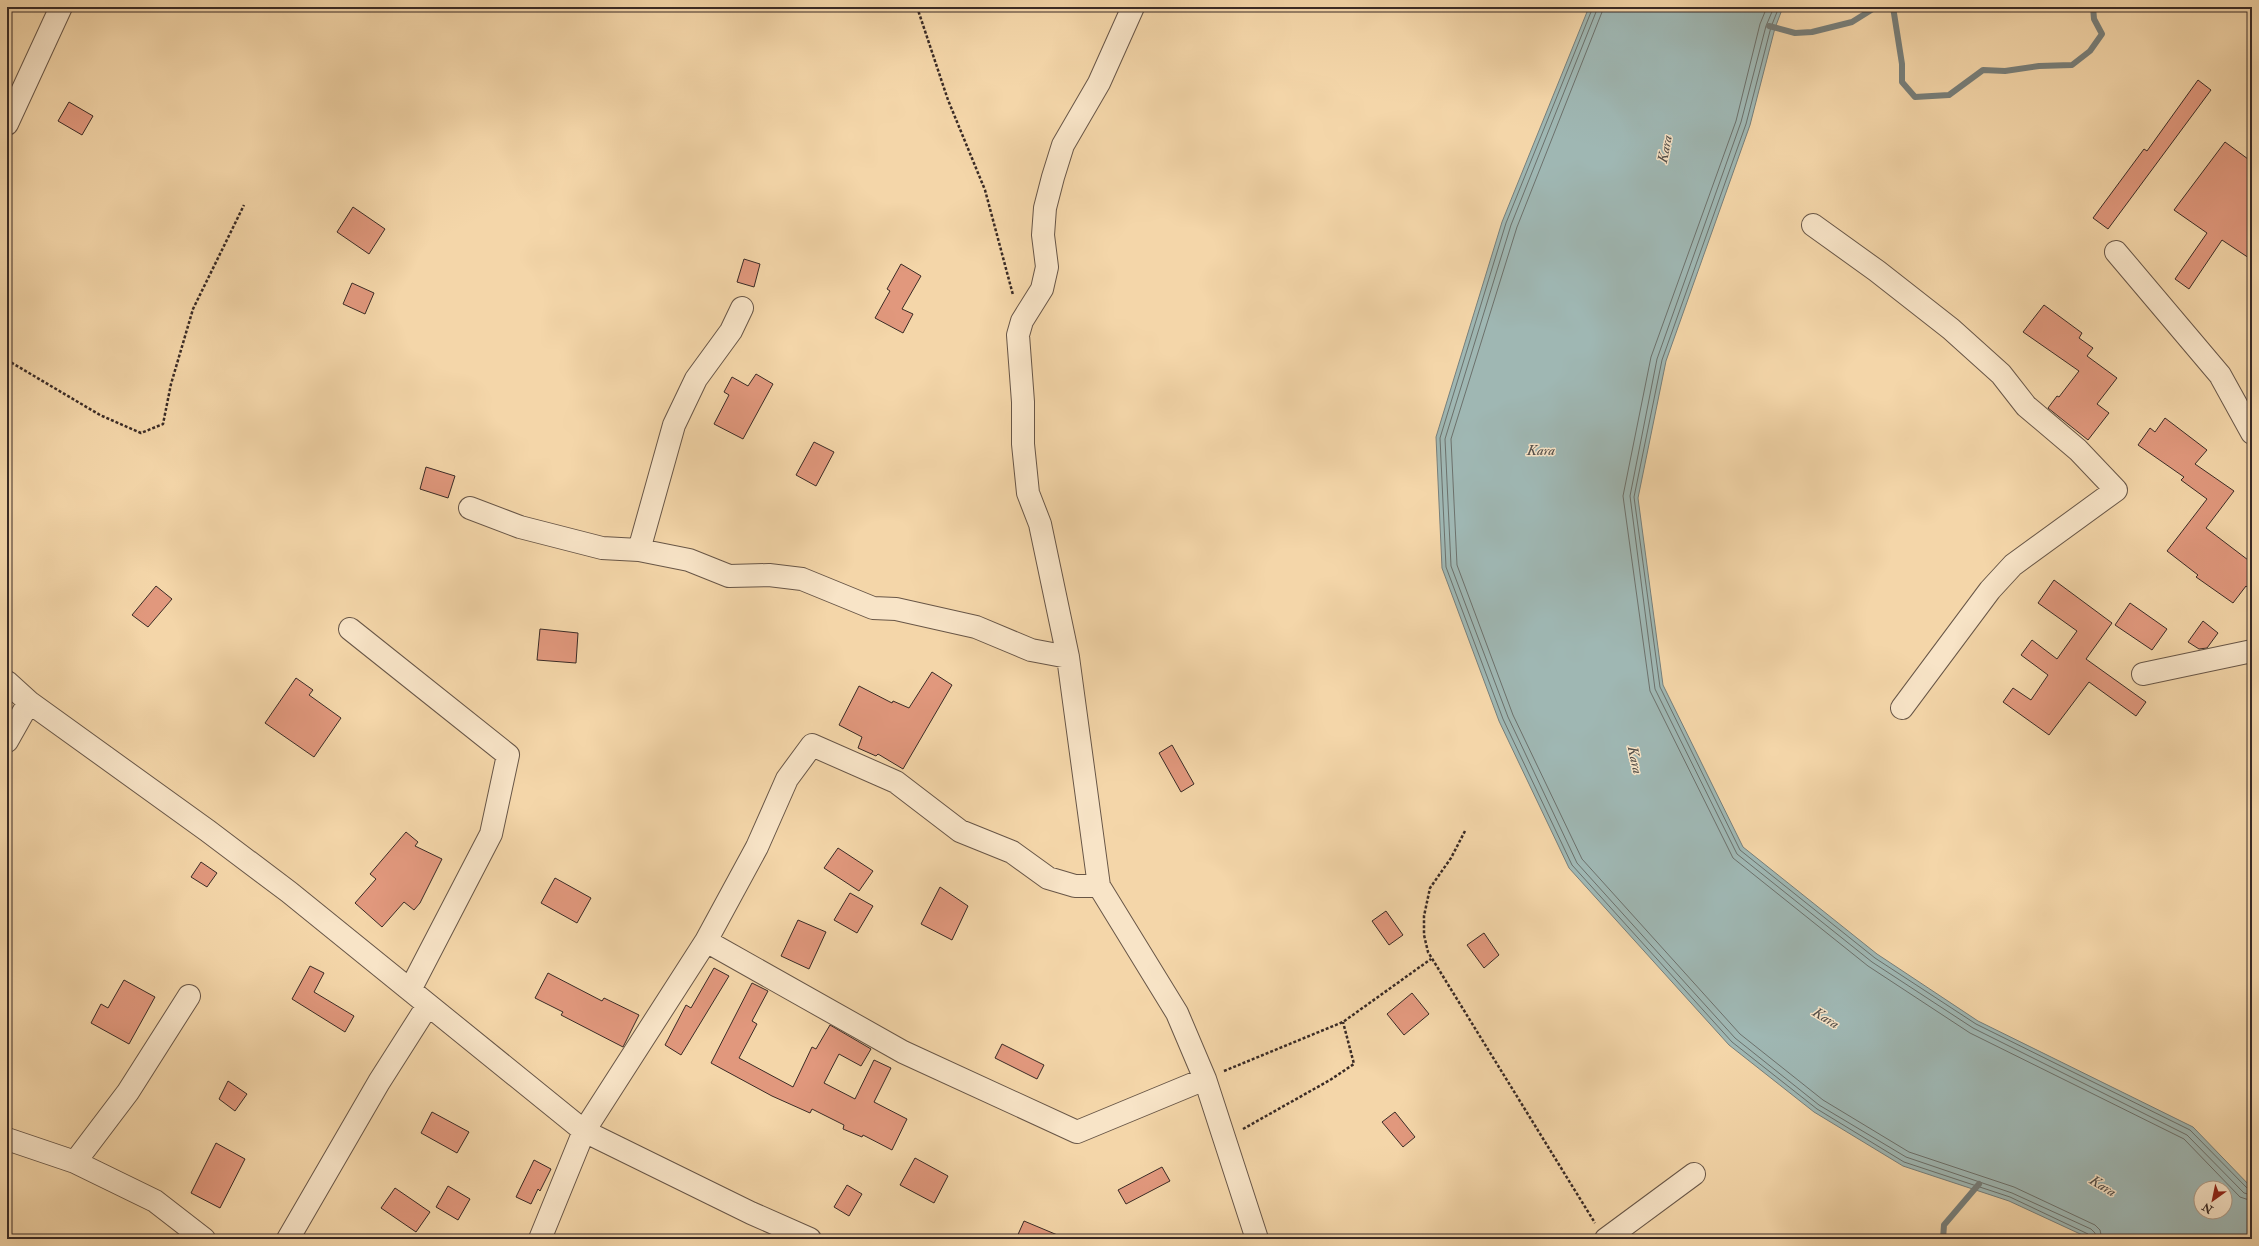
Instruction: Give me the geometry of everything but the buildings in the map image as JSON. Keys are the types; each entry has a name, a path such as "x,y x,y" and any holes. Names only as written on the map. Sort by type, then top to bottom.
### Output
{"street":[{"path":"7,124 61,7"},
{"path":"1133,7 1098,83 1063,145 1045,208 1043,235 1047,267 1042,288 1022,321 1018,341 1023,402 1023,444 1028,493 1040,524 1068,657 1099,886 1177,1013 1205,1079 1257,1239"},
{"path":"1813,225 1877,271 1951,329 2001,374 2026,406 2078,450 2116,490 2013,565 1990,590 1902,708"},
{"path":"2116,252 2220,375 2252,432"},
{"path":"639,550 674,425 696,379 731,331 742,308"},
{"path":"470,508 520,527 602,548 639,550 689,560 729,576 769,575 802,579 873,608 896,609 976,627 1031,650 1068,657"},
{"path":"350,629 508,755 491,834 410,990"},
{"path":"2143,674 2252,651"},
{"path":"7,682 29,702 208,830 410,990 584,1131 751,1213 810,1239"},
{"path":"7,741 29,702"},
{"path":"540,1239 584,1131 706,941 757,846 787,779 812,745 896,782 960,831 1012,852 1048,878 1075,886 1099,886"},
{"path":"706,941 903,1052 1077,1132 1205,1079"},
{"path":"75,1162 128,1092 189,996"},
{"path":"288,1239 379,1082 428,1005"},
{"path":"7,1139 75,1162 155,1201 204,1239"},
{"path":"1601,1232 1694,1174"}],"path":[{"path":"917,7 948,100 985,190 1006,275 1022,321"},
{"path":"7,360 100,415 141,433 162,424 171,384 193,309 244,205"},
{"path":"1465,831 1451,858 1430,888 1424,916 1424,935 1431,959 1601,1232"},
{"path":"1205,1079 1343,1022 1431,959"},
{"path":"1224,1140 1330,1080 1354,1064 1343,1022"}],"water":[{"name":"Kara","path":"1589,7 1783,7 1775,28 1750,125 1666,361 1638,498 1663,685 1743,847 1877,954 1978,1021 2193,1127 2252,1188 2252,1239 2091,1239 2009,1201 1903,1166 1814,1112 1729,1045 1569,868 1499,721 1442,568 1436,437 1502,222"}],"waterway":[{"path":"1769,26 1795,33 1812,32 1852,22 1876,7"},
{"path":"1893,7 1902,64 1902,82 1915,97 1949,95 1983,70 2005,71 2039,66 2072,65 2090,51 2102,34 2094,19 2093,7"},
{"path":"1943,1239 1944,1225 1979,1184"}]}
